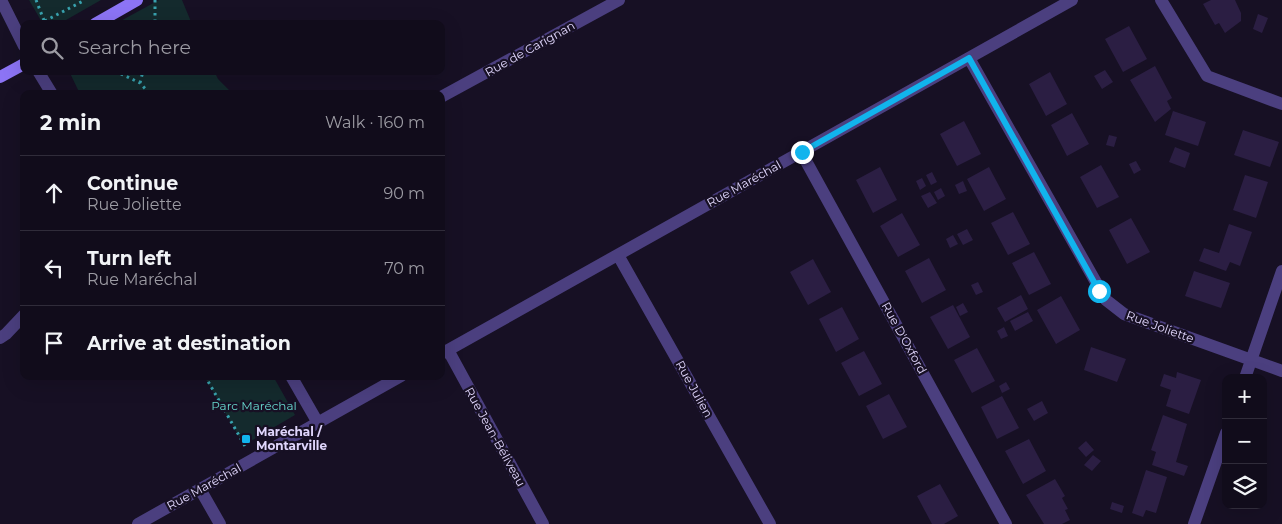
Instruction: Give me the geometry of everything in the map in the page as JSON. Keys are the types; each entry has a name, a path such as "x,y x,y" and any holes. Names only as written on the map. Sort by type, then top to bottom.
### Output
{"main road":[{"path":"102,20 137,0"},
{"path":"0,77 20,66"}],"street":[{"path":"1,0 20,38"},
{"name":"Rue de Carignan","path":"445,95 619,0"},
{"name":"Rue Maréchal","path":"445,351 1072,0"},
{"path":"1162,0 1207,76 1282,104"},
{"name":"Rue Joliette","path":"969,58 1106,300 1124,314 1282,371"},
{"path":"40,75 50,90"},
{"name":"Rue D'Oxford","path":"802,152 1006,524"},
{"name":"Rue Julien","path":"618,255 770,524"},
{"path":"1246,374 1282,271"},
{"path":"0,338 20,319"},
{"name":"Rue Jean-Béliveau","path":"445,354 543,524"},
{"path":"293,380 318,423"},
{"name":"Rue Maréchal","path":"138,524 394,380"},
{"path":"1194,524 1222,444"},
{"path":"200,489 220,524"}],"path":[{"path":"36,0 44,20"},
{"path":"50,20 85,0"},
{"path":"154,0 155,20"},
{"path":"123,75 140,83 146,90"},
{"path":"140,83 143,75"},
{"path":"207,380 253,459"}],"green space":[{"path":"29,0 101,0 66,20 41,20"},
{"path":"159,0 182,0 190,20 122,20"},
{"path":"71,75 216,75 229,90 78,90"},
{"name":"Parc Maréchal","path":"206,380 275,380 295,415 244,445"}],"building":[{"path":"1211,0 1235,0 1241,13 1241,21 1225,33 1219,23 1215,25 1203,4"},
{"path":"1258,14 1268,18 1262,33 1253,29"},
{"path":"1129,26 1147,59 1123,72 1105,39"},
{"path":"1155,66 1172,98 1167,101 1171,109 1155,122 1130,80"},
{"path":"1105,70 1113,82 1102,89 1094,76"},
{"path":"1050,72 1067,104 1046,116 1029,84"},
{"path":"1173,111 1206,122 1198,146 1165,135"},
{"path":"1072,113 1089,144 1067,156 1051,125"},
{"path":"964,121 981,154 957,166 940,134"},
{"path":"1243,130 1279,142 1270,167 1234,155"},
{"path":"1109,135 1117,137 1114,147 1106,145"},
{"path":"1175,147 1190,153 1185,168 1169,162"},
{"path":"1136,161 1141,170 1134,174 1129,164"},
{"path":"1101,165 1119,197 1097,208 1080,177"},
{"path":"880,167 897,200 873,213 856,180"},
{"path":"989,167 1006,199 984,211 967,179"},
{"path":"932,172 937,182 931,185 926,175"},
{"path":"1245,175 1268,182 1256,218 1233,210"},
{"path":"922,178 926,186 920,190 916,181"},
{"path":"963,181 967,191 959,194 955,185"},
{"path":"941,188 945,196 938,200 934,192"},
{"path":"930,192 937,203 928,208 921,196"},
{"path":"1013,212 1030,244 1008,255 991,223"},
{"path":"902,213 920,245 898,257 880,226"},
{"path":"1131,218 1150,252 1127,264 1109,230"},
{"path":"1229,224 1252,232 1240,266 1230,262 1226,271 1199,261 1204,248 1219,253"},
{"path":"967,229 973,240 963,245 957,234"},
{"path":"953,235 958,244 950,248 946,239"},
{"path":"1034,252 1051,284 1029,295 1012,263"},
{"path":"929,258 946,290 922,303 905,271"},
{"path":"813,259 831,292 808,305 790,272"},
{"path":"1194,271 1230,283 1221,308 1185,296"},
{"path":"978,282 983,292 976,295 971,285"},
{"path":"1021,295 1028,309 1005,322 997,308"},
{"path":"1061,296 1080,330 1056,344 1037,310"},
{"path":"963,303 968,312 960,316 956,307"},
{"path":"953,305 970,337 948,349 930,317"},
{"path":"842,307 859,339 836,352 819,319"},
{"path":"1028,312 1033,321 1015,331 1010,321"},
{"path":"1004,327 1008,336 1001,339 997,331"},
{"path":"1091,347 1126,359 1117,382 1084,370"},
{"path":"977,348 995,381 972,393 954,360"},
{"path":"864,351 882,384 859,396 841,363"},
{"path":"1177,372 1201,380 1189,414 1166,406 1171,390 1160,386 1164,374 1176,378"},
{"path":"1006,382 1010,389 1002,393 999,386"},
{"path":"889,394 907,427 883,439 866,406"},
{"path":"1002,396 1019,428 997,439 981,407"},
{"path":"1042,401 1048,413 1034,421 1027,409"},
{"path":"1163,415 1187,424 1176,462 1188,466 1184,476 1152,465 1156,452 1151,450"},
{"path":"1029,439 1046,471 1023,484 1005,451"},
{"path":"1086,441 1094,450 1086,457 1078,448"},
{"path":"1093,455 1101,461 1092,471 1084,465"},
{"path":"1146,470 1167,477 1156,513 1146,510 1143,517 1132,513"},
{"path":"1055,479 1065,496 1062,498 1068,509 1065,510 1070,520 1062,524 1044,524 1026,495"},
{"path":"940,484 958,516 944,524 932,524 917,496"},
{"path":"1112,502 1124,506 1122,513 1110,509"}],"place":[{"name":"Maréchal / Montarville","path":"246,439"}],"route":[{"path":"802,152 969,58 1099,291"}]}
